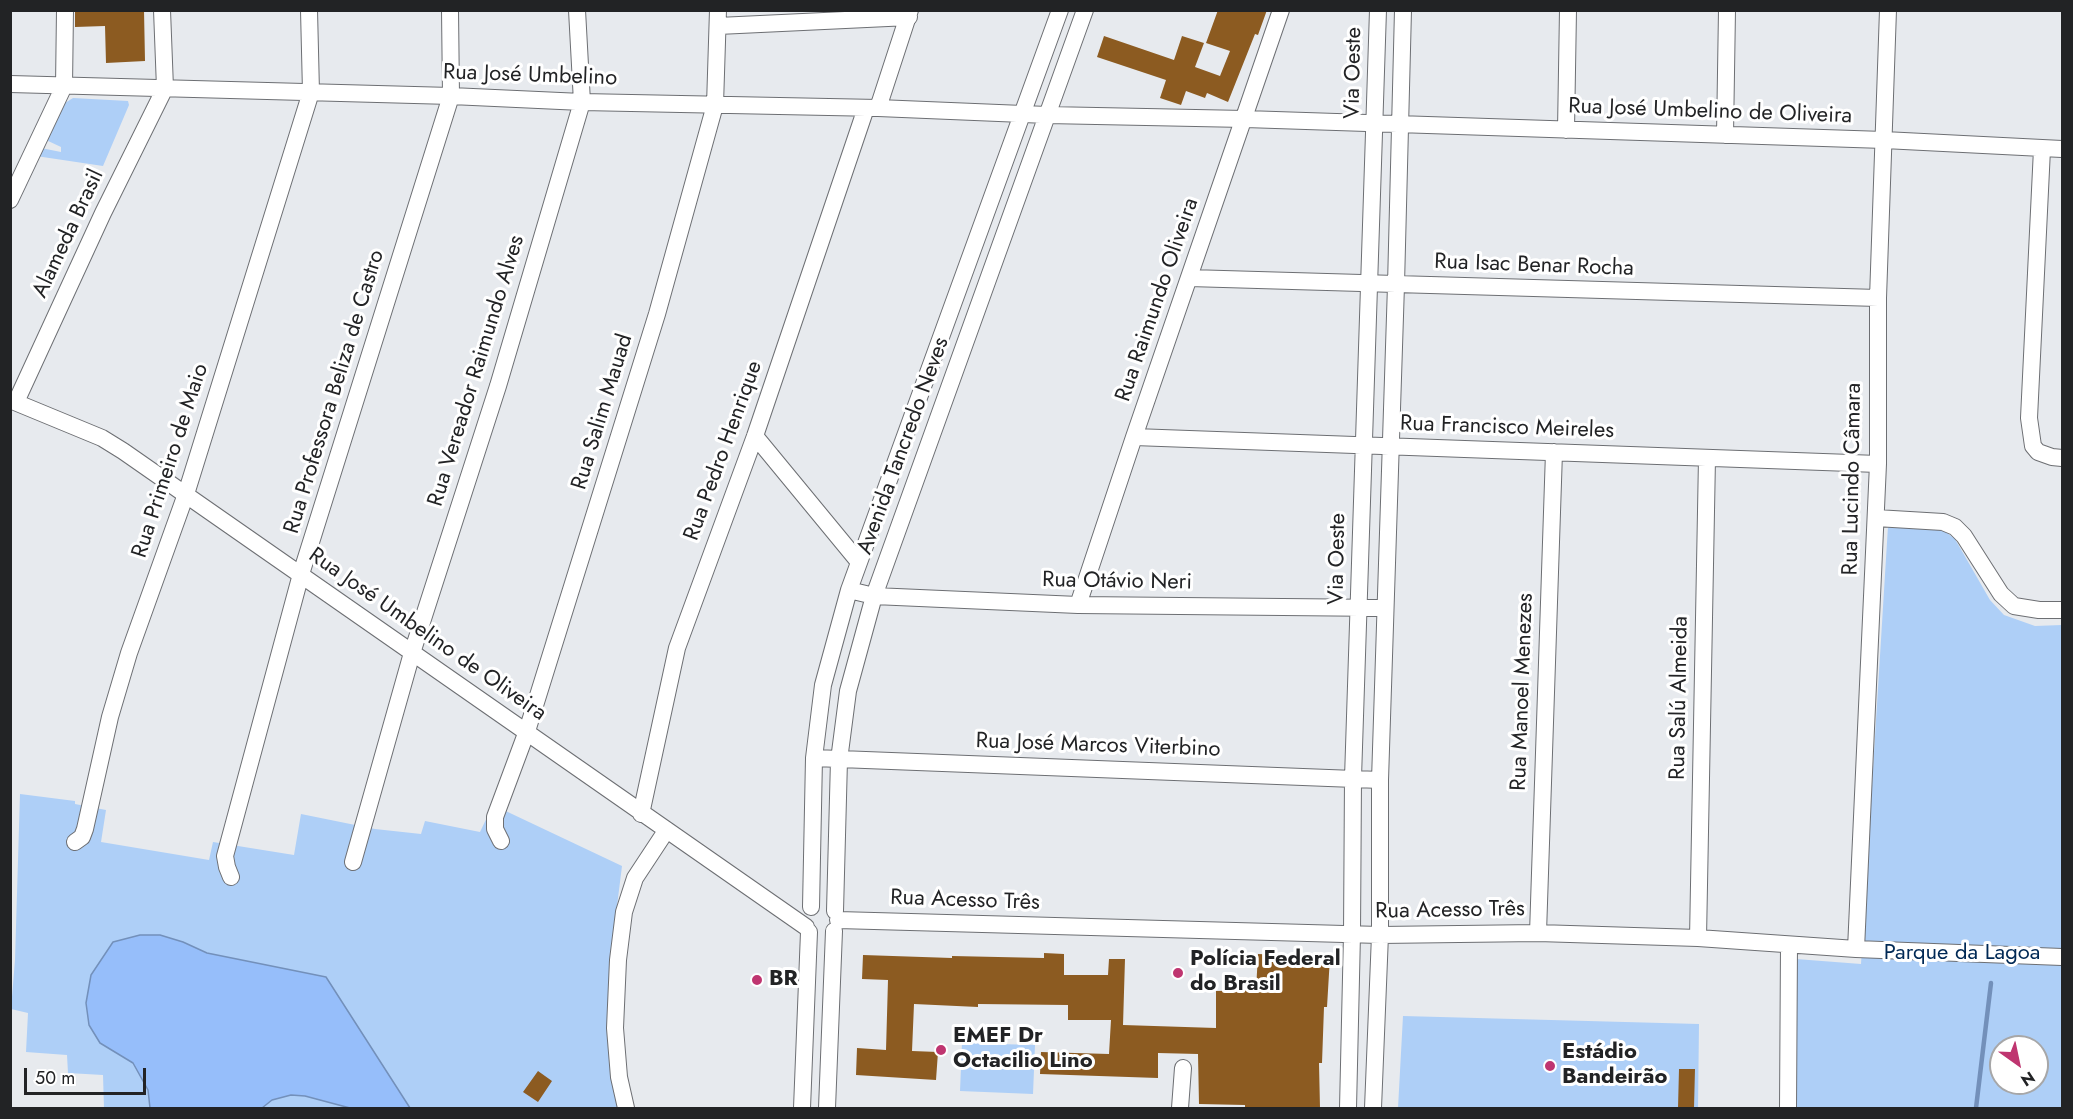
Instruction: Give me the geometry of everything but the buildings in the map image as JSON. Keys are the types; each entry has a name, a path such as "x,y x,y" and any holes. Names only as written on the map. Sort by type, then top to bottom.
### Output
{"street":[{"path":"10,200 64,86 65,10"},
{"path":"162,10 165,88"},
{"name":"Rua Primeiro de Maio","path":"75,842 82,837 85,829 110,717 129,652 186,494 310,92 309,10"},
{"name":"Rua Professora Beliza de Castro","path":"231,877 225,856 301,574 451,96 450,10"},
{"name":"Rua Vereador Raimundo Alves","path":"412,653 498,386 582,102 577,10"},
{"name":"Avenida Tancredo Neves","path":"810,908 814,758 823,685 849,590 1060,10"},
{"name":"Avenida Tancredo Neves","path":"827,1108 836,921 839,760 848,691 874,596 1085,10"},
{"name":"Rua Raimundo Oliveira","path":"1078,605 1281,10"},
{"name":"Via Oeste","path":"1348,1108 1353,778 1378,10"},
{"path":"1373,1108 1380,935 1380,780 1403,10"},
{"path":"1566,130 1568,10"},
{"path":"1725,135 1727,10"},
{"name":"Rua Lucindo Câmara","path":"1856,949 1878,464 1878,298 1888,10"},
{"path":"718,18 909,14"},
{"name":"Rua Pedro Henrique","path":"641,814 677,648 872,108 909,14"},
{"name":"Rua Salim Mauad","path":"501,841 495,829 495,817 527,731 657,314 715,105 718,18"},
{"name":"Rua José Umbelino","path":"10,84 1245,119"},
{"name":"Alameda Brasil","path":"13,401 165,88"},
{"name":"Rua José Umbelino de Oliveira","path":"1245,119 1884,140 2062,149"},
{"path":"2042,149 2028,418 2033,446 2038,452 2062,458"},
{"name":"Rua Isac Benar Rocha","path":"1189,278 1878,298"},
{"name":"Rua José Umbelino de Oliveira","path":"13,401 102,438 527,731 641,814 808,929"},
{"path":"755,436 858,561"},
{"name":"Rua Francisco Meireles","path":"1134,437 1878,464"},
{"name":"Rua Manoel Menezes","path":"1538,933 1554,452"},
{"name":"Rua Salú Almeida","path":"1698,939 1707,458"},
{"path":"1876,518 1943,522 1955,526 1964,536 2001,594 2014,606 2039,610 2062,610"},
{"name":"Rua Otávio Neri","path":"849,590 874,596 1078,605 1385,608"},
{"path":"353,862 412,653"},
{"name":"Rua José Marcos Viterbino","path":"814,758 1380,780"},
{"path":"626,1108 619,1077 615,1028 618,960 624,912 635,878 666,831"},
{"path":"778,907 810,908 821,903 831,907 836,921 824,937 819,937 808,929"},
{"path":"802,1108 808,929 805,918 810,908"},
{"name":"Rua Acesso Três","path":"836,921 1380,935 1538,933 2062,957"},
{"path":"1788,1108 1789,945"},
{"path":"805,1040 829,1041"},
{"path":"1180,1108 1183,1068"}],"green space":[{"path":"73,98 128,101 129,105 103,166 36,156 41,148 61,152 61,147 46,140 65,103"},
{"name":"Parque da Lagoa","path":"1888,526 1942,529 1955,539 1990,600 2004,615 2035,626 2062,625 2062,1108 1791,1108 1796,959 1861,964"},
{"path":"20,794 75,801 75,804 106,810 101,842 209,860 213,842 294,855 301,814 375,829 421,834 425,821 480,832 493,805 622,866 609,970 615,1063 622,1108 104,1108 103,1075 68,1073 67,1055 26,1052 28,1013 11,1009 15,960"},
{"name":"Estádio Bandeirão","path":"1403,1016 1699,1024 1698,1108 1398,1108"},
{"path":"962,1043 1035,1045 1033,1094 960,1091"}],"shaded area":[{"path":"140,935 160,935 207,953 326,977 410,1108 350,1108 305,1096 291,1095 272,1100 262,1108 150,1108 148,1090 133,1063 100,1043 89,1025 86,1003 91,975 113,942"}],"waterway":[{"path":"1976,1108 1991,983"}],"place":[{"name":"Polícia Federal do Brasil","path":"1178,973"},
{"name":"BR","path":"757,980"},
{"name":"EMEF Dr Octacilio Lino","path":"941,1050"},
{"name":"Estádio Bandeirão","path":"1550,1066"}]}
